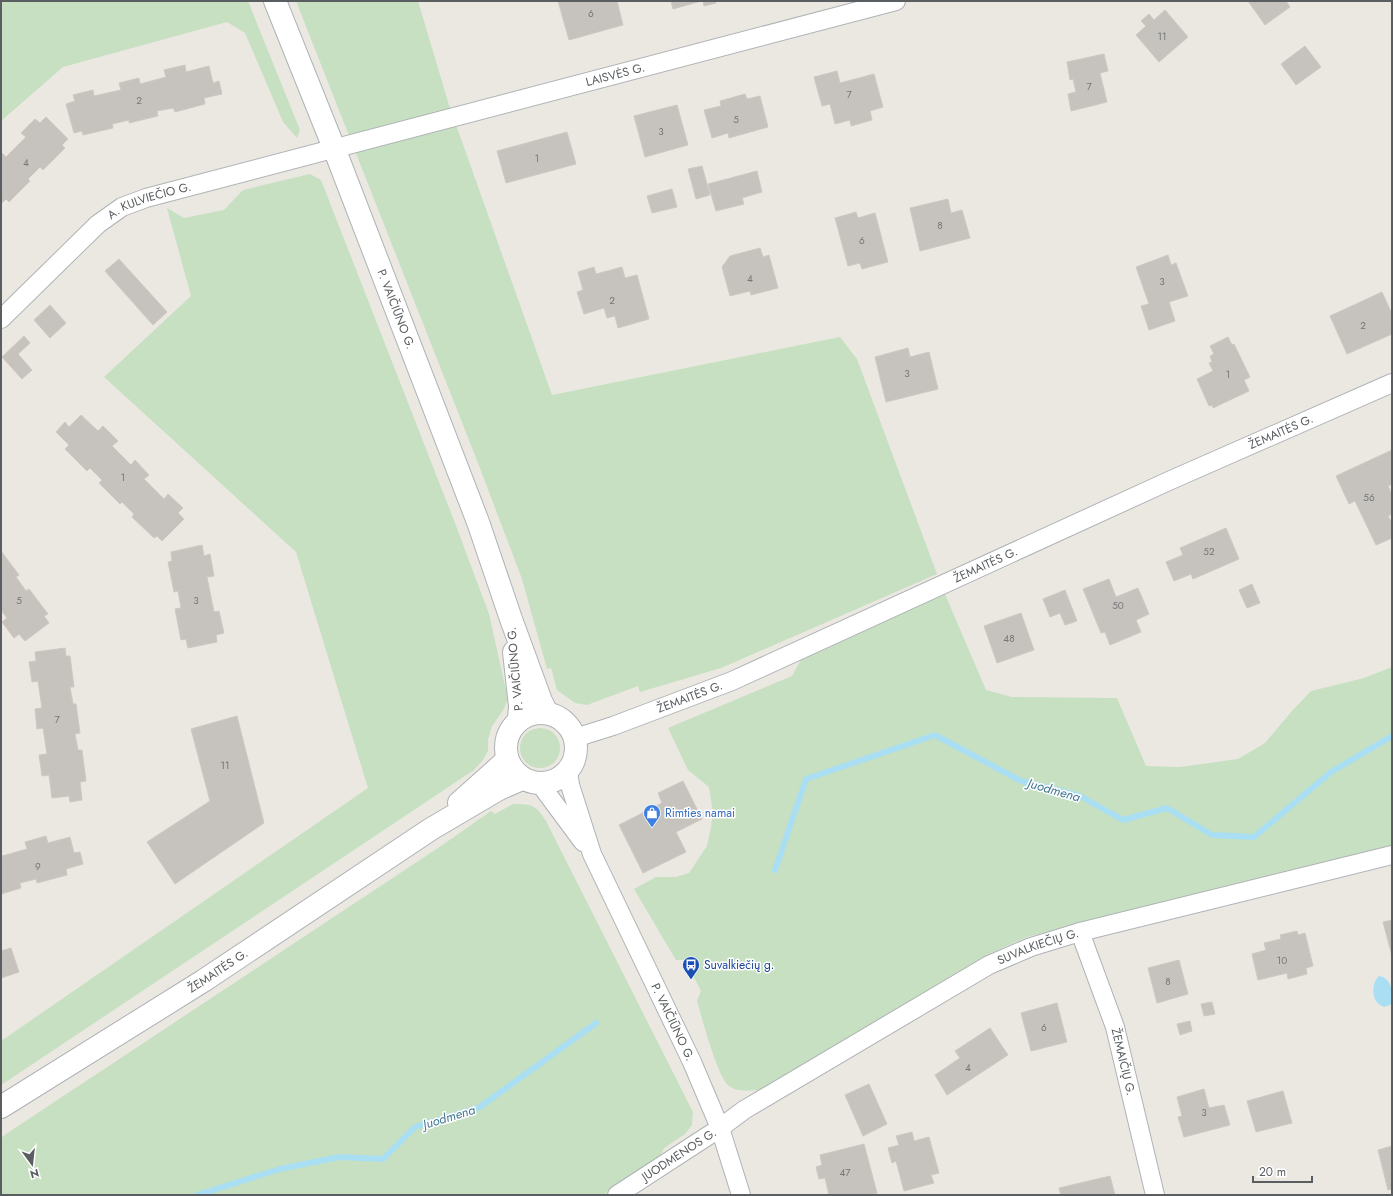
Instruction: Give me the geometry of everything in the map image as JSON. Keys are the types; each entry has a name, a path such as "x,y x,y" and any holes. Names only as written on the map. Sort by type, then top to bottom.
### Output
{"main road":[{"name":"P. VAIČIŪNO G.","path":"275,1 334,148 478,522 510,618 541,701 547,713"},
{"name":"P. VAIČIŪNO G.","path":"510,618 520,706 519,719"},
{"path":"532,713 547,713 560,717 569,726 575,738 576,756 568,771 560,778 550,782 531,781 513,770 507,760 505,745 509,731 519,719 532,713"},
{"name":"ŽEMAITĖS G.","path":"432,829 478,785 507,760"},
{"name":"ŽEMAITĖS G.","path":"1,1107 203,980 432,829 499,789 531,781"}],"street":[{"name":"LAISVĖS G.","path":"334,148 896,1"},
{"name":"A. KULVIEČIO G.","path":"1,319 98,224 122,207 146,198 334,148"},
{"name":"ŽEMAITĖS G.","path":"575,738 613,726 732,682 1171,480 1392,384"},
{"name":"P. VAIČIŪNO G.","path":"568,771 570,786 592,854 692,1062 720,1128 741,1195"},
{"name":"P. VAIČIŪNO G.","path":"531,781 592,854"},
{"name":"SUVALKIEČIŲ G.","path":"720,1128 744,1110 989,966 1032,947 1080,932 1392,855"},
{"name":"ŽEMAIČIŲ G.","path":"1080,932 1115,1027 1155,1195"},
{"name":"JUODMENOS G.","path":"617,1195 720,1128"}],"green space":[{"path":"1,1 248,1 300,130 297,138 283,122 245,33 227,22 63,67 1,121"},
{"path":"296,1 418,1 449,105 552,395 840,337 857,359 937,574 721,668 640,692 638,686 587,705 575,703 557,690 551,668 547,669 522,579 478,463"},
{"path":"310,174 321,180 455,523 489,614 508,699 504,709 492,726 488,740 488,751 483,760 474,770 1,1085 1,1041 368,788 296,552 104,377 191,296 167,208 184,218 224,210 243,190"},
{"path":"945,594 986,690 1012,697 1117,698 1146,766 1180,767 1238,759 1265,743 1311,691 1364,678 1392,667 1392,847 1027,937 989,954 761,1090 731,1088 719,1070 706,1032 697,1001 701,991 685,960 676,960 634,889 656,877 676,877 689,873 707,846 713,812 709,787 688,770 668,728 792,676 803,656"},
{"path":"540,728 548,730 554,734 558,740 560,748 558,756 554,762 548,766 540,768 532,766 526,762 522,756 520,748 522,740 526,734 532,730"},
{"path":"513,804 533,806 546,821 693,1112 692,1125 685,1134 664,1148 659,1158 603,1195 1,1195 1,1138 6,1134 438,848 491,811 495,814"}],"water":[{"path":"1379,976 1384,977 1387,980 1392,991 1392,1004 1384,1007 1377,1002 1374,995 1373,988 1375,981"}],"building":[{"path":"558,1 617,1 623,25 569,40"},
{"path":"671,1 701,1 673,9"},
{"path":"703,1 716,1 716,3 704,6"},
{"path":"1248,1 1286,1 1290,7 1265,25"},
{"path":"1165,10 1188,37 1159,62 1136,35 1146,26 1141,21 1149,14 1154,20"},
{"path":"1305,46 1321,67 1296,85 1281,64"},
{"path":"1104,54 1108,71 1100,73 1107,102 1071,111 1068,94 1076,92 1073,79 1070,80 1067,62"},
{"path":"185,65 186,72 209,66 213,83 219,81 222,94 204,98 205,104 175,112 173,108 157,111 158,116 129,123 129,120 112,124 113,128 83,135 82,131 74,133 66,104 75,101 73,95 93,90 94,96 121,90 119,83 139,78 140,84 166,77 164,70"},
{"path":"837,71 840,83 874,74 883,107 870,111 872,120 851,126 850,120 835,124 830,104 822,106 814,77"},
{"path":"745,94 747,99 760,96 768,127 729,138 728,133 712,138 704,110 721,106 720,101"},
{"path":"677,105 688,145 645,157 634,116"},
{"path":"46,117 68,139 62,145 65,148 43,170 40,167 28,179 30,181 9,202 6,199 1,204 1,152 6,157 26,137 21,133 35,119 40,123"},
{"path":"567,132 576,164 506,183 497,151"},
{"path":"702,166 710,195 696,199 688,169"},
{"path":"757,171 762,192 742,198 744,204 716,211 708,184"},
{"path":"672,189 677,207 652,213 647,196"},
{"path":"948,199 951,213 962,210 970,238 920,251 910,208"},
{"path":"856,212 858,218 875,213 888,262 862,269 860,263 848,266 835,218"},
{"path":"760,248 763,257 769,255 778,288 751,295 750,291 730,296 722,267 730,256"},
{"path":"1168,255 1171,265 1176,263 1188,296 1169,302 1175,321 1149,330 1141,306 1149,304 1136,267"},
{"path":"119,259 167,312 153,325 105,271"},
{"path":"594,267 596,274 622,267 625,278 637,275 649,319 618,328 615,316 607,318 604,308 584,314 577,292 583,290 578,272"},
{"path":"1382,292 1392,314 1392,334 1347,354 1330,316"},
{"path":"50,305 66,323 50,338 34,320"},
{"path":"24,336 30,343 18,354 32,370 22,379 2,357"},
{"path":"1228,337 1232,345 1234,344 1250,377 1244,380 1249,391 1213,408 1212,405 1209,406 1197,379 1213,371 1209,363 1212,362 1210,356 1214,354 1210,346"},
{"path":"908,348 910,357 929,352 938,389 886,402 875,357"},
{"path":"81,415 98,431 103,426 118,441 112,446 131,465 135,460 149,475 144,479 164,499 168,494 183,508 178,513 184,519 162,541 157,536 154,538 132,517 134,514 122,502 120,504 99,483 102,480 90,468 87,471 65,449 69,445 56,432 65,422 69,427"},
{"path":"1392,450 1392,484 1388,486 1392,494 1392,514 1388,516 1392,523 1392,538 1376,545 1355,501 1349,504 1336,476"},
{"path":"1226,528 1239,559 1193,579 1191,574 1174,581 1166,562 1183,555 1180,548"},
{"path":"202,545 204,556 210,554 214,576 207,577 214,612 219,611 224,633 216,635 217,642 188,648 186,639 181,640 175,609 181,608 178,591 174,592 168,562 172,561 171,552"},
{"path":"1,551 19,575 16,577 26,591 29,589 48,614 44,616 49,623 25,641 19,634 14,638 2,622 7,618 1,610"},
{"path":"1109,579 1116,597 1138,588 1149,614 1136,620 1141,632 1110,645 1105,632 1101,633 1083,589"},
{"path":"1252,584 1260,603 1247,608 1239,590"},
{"path":"1065,590 1077,621 1065,625 1060,613 1050,617 1043,599"},
{"path":"1021,613 1034,650 997,663 984,626"},
{"path":"65,648 66,656 70,656 74,687 70,687 73,704 76,704 80,733 75,734 78,750 82,750 86,781 80,782 82,800 70,802 69,796 52,798 49,775 42,776 39,755 47,754 43,728 37,729 35,709 42,708 38,681 32,682 29,662 36,661 35,652"},
{"path":"237,716 264,823 175,884 147,842 210,801 191,729"},
{"name":"Rimties namai","path":"683,781 702,819 676,832 686,852 643,873 619,825 662,803 658,793"},
{"path":"46,836 48,843 70,837 74,853 80,852 83,864 66,869 67,875 37,883 36,879 20,883 21,888 1,894 1,853 2,856 27,849 25,842"},
{"path":"1392,920 1392,956 1383,922"},
{"path":"1297,931 1298,935 1305,933 1313,966 1306,968 1307,974 1288,979 1287,973 1258,980 1252,954 1266,950 1264,943 1281,939 1280,935"},
{"path":"11,948 19,972 1,978 1,951"},
{"path":"1179,960 1188,994 1157,1003 1148,968"},
{"path":"1212,1002 1215,1014 1204,1016 1201,1004"},
{"path":"1057,1003 1067,1042 1031,1051 1021,1013"},
{"path":"1190,1021 1192,1031 1180,1035 1177,1024"},
{"path":"990,1028 1008,1055 947,1095 935,1075 960,1058 955,1051"},
{"path":"869,1084 887,1124 863,1136 845,1095"},
{"path":"1204,1089 1209,1108 1224,1105 1230,1125 1184,1137 1178,1117 1182,1116 1177,1097"},
{"path":"1283,1091 1292,1123 1256,1132 1247,1101"},
{"path":"912,1132 914,1141 929,1137 939,1173 931,1175 934,1183 904,1191 896,1161 892,1163 888,1148 899,1145 896,1136"},
{"path":"864,1144 877,1193 870,1195 829,1195 825,1178 819,1179 816,1167 822,1165 820,1155"},
{"path":"1392,1146 1392,1189 1388,1190 1378,1150"},
{"path":"1110,1176 1115,1195 1061,1195 1059,1188"}],"waterway":[{"name":"Juodmena","path":"775,870 806,779 935,735 1021,781 1080,796 1123,820 1167,808 1212,835 1254,837 1331,772 1392,736"},
{"name":"Juodmena","path":"197,1195 280,1169 339,1157 383,1159 415,1127 480,1107 596,1023"}],"place":[{"name":"Rimties namai","path":"652,828"},
{"name":"Suvalkiečių g.","path":"691,980"}]}
